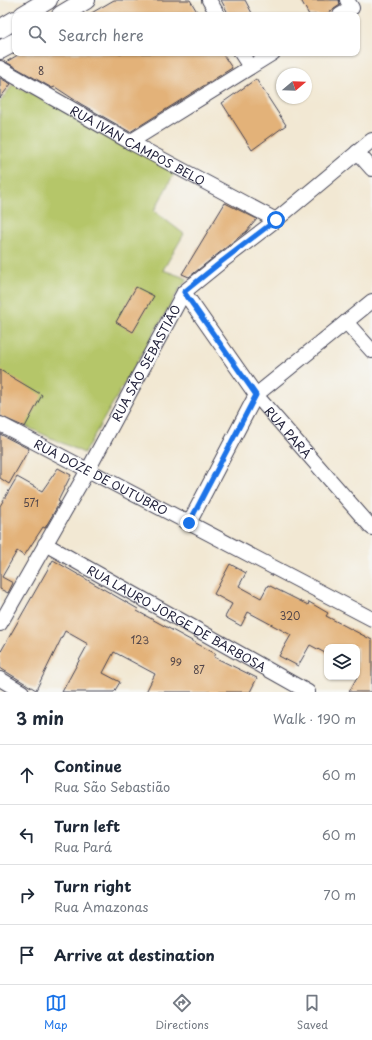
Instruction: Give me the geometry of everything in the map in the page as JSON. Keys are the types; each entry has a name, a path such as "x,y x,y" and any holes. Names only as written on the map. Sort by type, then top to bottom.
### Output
{"main road":[{"path":"29,12 48,0"},
{"path":"66,12 86,0"},
{"path":"0,30 12,22"},
{"path":"0,50 12,44"}],"street":[{"path":"209,0 216,12"},
{"path":"243,56 250,67"},
{"path":"130,142 268,56"},
{"name":"RUA IVAN CAMPOS BELO","path":"0,68 130,142 276,220"},
{"name":"RUA SÃO SEBASTIÃO","path":"1,620 88,470 184,292 276,220 372,140"},
{"path":"357,152 372,169"},
{"name":"RUA PARÁ","path":"184,292 256,395 372,528"},
{"path":"189,523 256,395 372,301"},
{"path":"346,322 372,351"},
{"name":"RUA DOZE DE OUTUBRO","path":"0,424 372,619"},
{"name":"RUA LAURO JORGE DE BARBOSA","path":"45,544 308,692"},
{"path":"0,679 22,692"}],"green space":[{"path":"13,84 176,170 154,211 184,234 163,270 188,279 180,288 84,453 25,426 0,412 0,102"}],"building":[{"path":"114,0 190,0 197,12 93,12"},
{"path":"221,0 245,0 251,12 227,12"},
{"path":"301,0 339,0 340,5 330,12 307,12"},
{"path":"16,56 224,56 232,68 130,132 81,104 55,87 52,88 6,62"},
{"path":"0,78 11,84 0,98"},
{"path":"256,79 286,125 252,150 222,103"},
{"path":"225,203 257,219 246,232 189,277 182,274"},
{"path":"136,287 154,296 133,332 116,322"},
{"path":"0,370 42,395 25,427 0,416"},
{"path":"0,434 29,449 9,484 0,478"},
{"path":"58,468 71,475 58,501 60,502 45,528 43,527 24,556 17,551 2,577 13,583 8,593 0,589 0,506 17,477 42,491"},
{"path":"53,560 138,609 137,611 216,654 214,657 257,678 250,692 146,692 155,674 114,652 103,673 120,682 114,692 62,692 88,644 65,631 36,690 0,668 0,653"},
{"path":"230,564 246,573 239,586 261,598 268,585 308,605 309,602 328,613 326,616 372,640 372,692 349,692 355,680 360,680 360,644 324,644 324,652 310,645 298,666 279,656 291,635 248,612 241,626 225,617 232,604 214,594"}],"route":[{"path":"189,523 256,395 184,292 276,220"}]}
